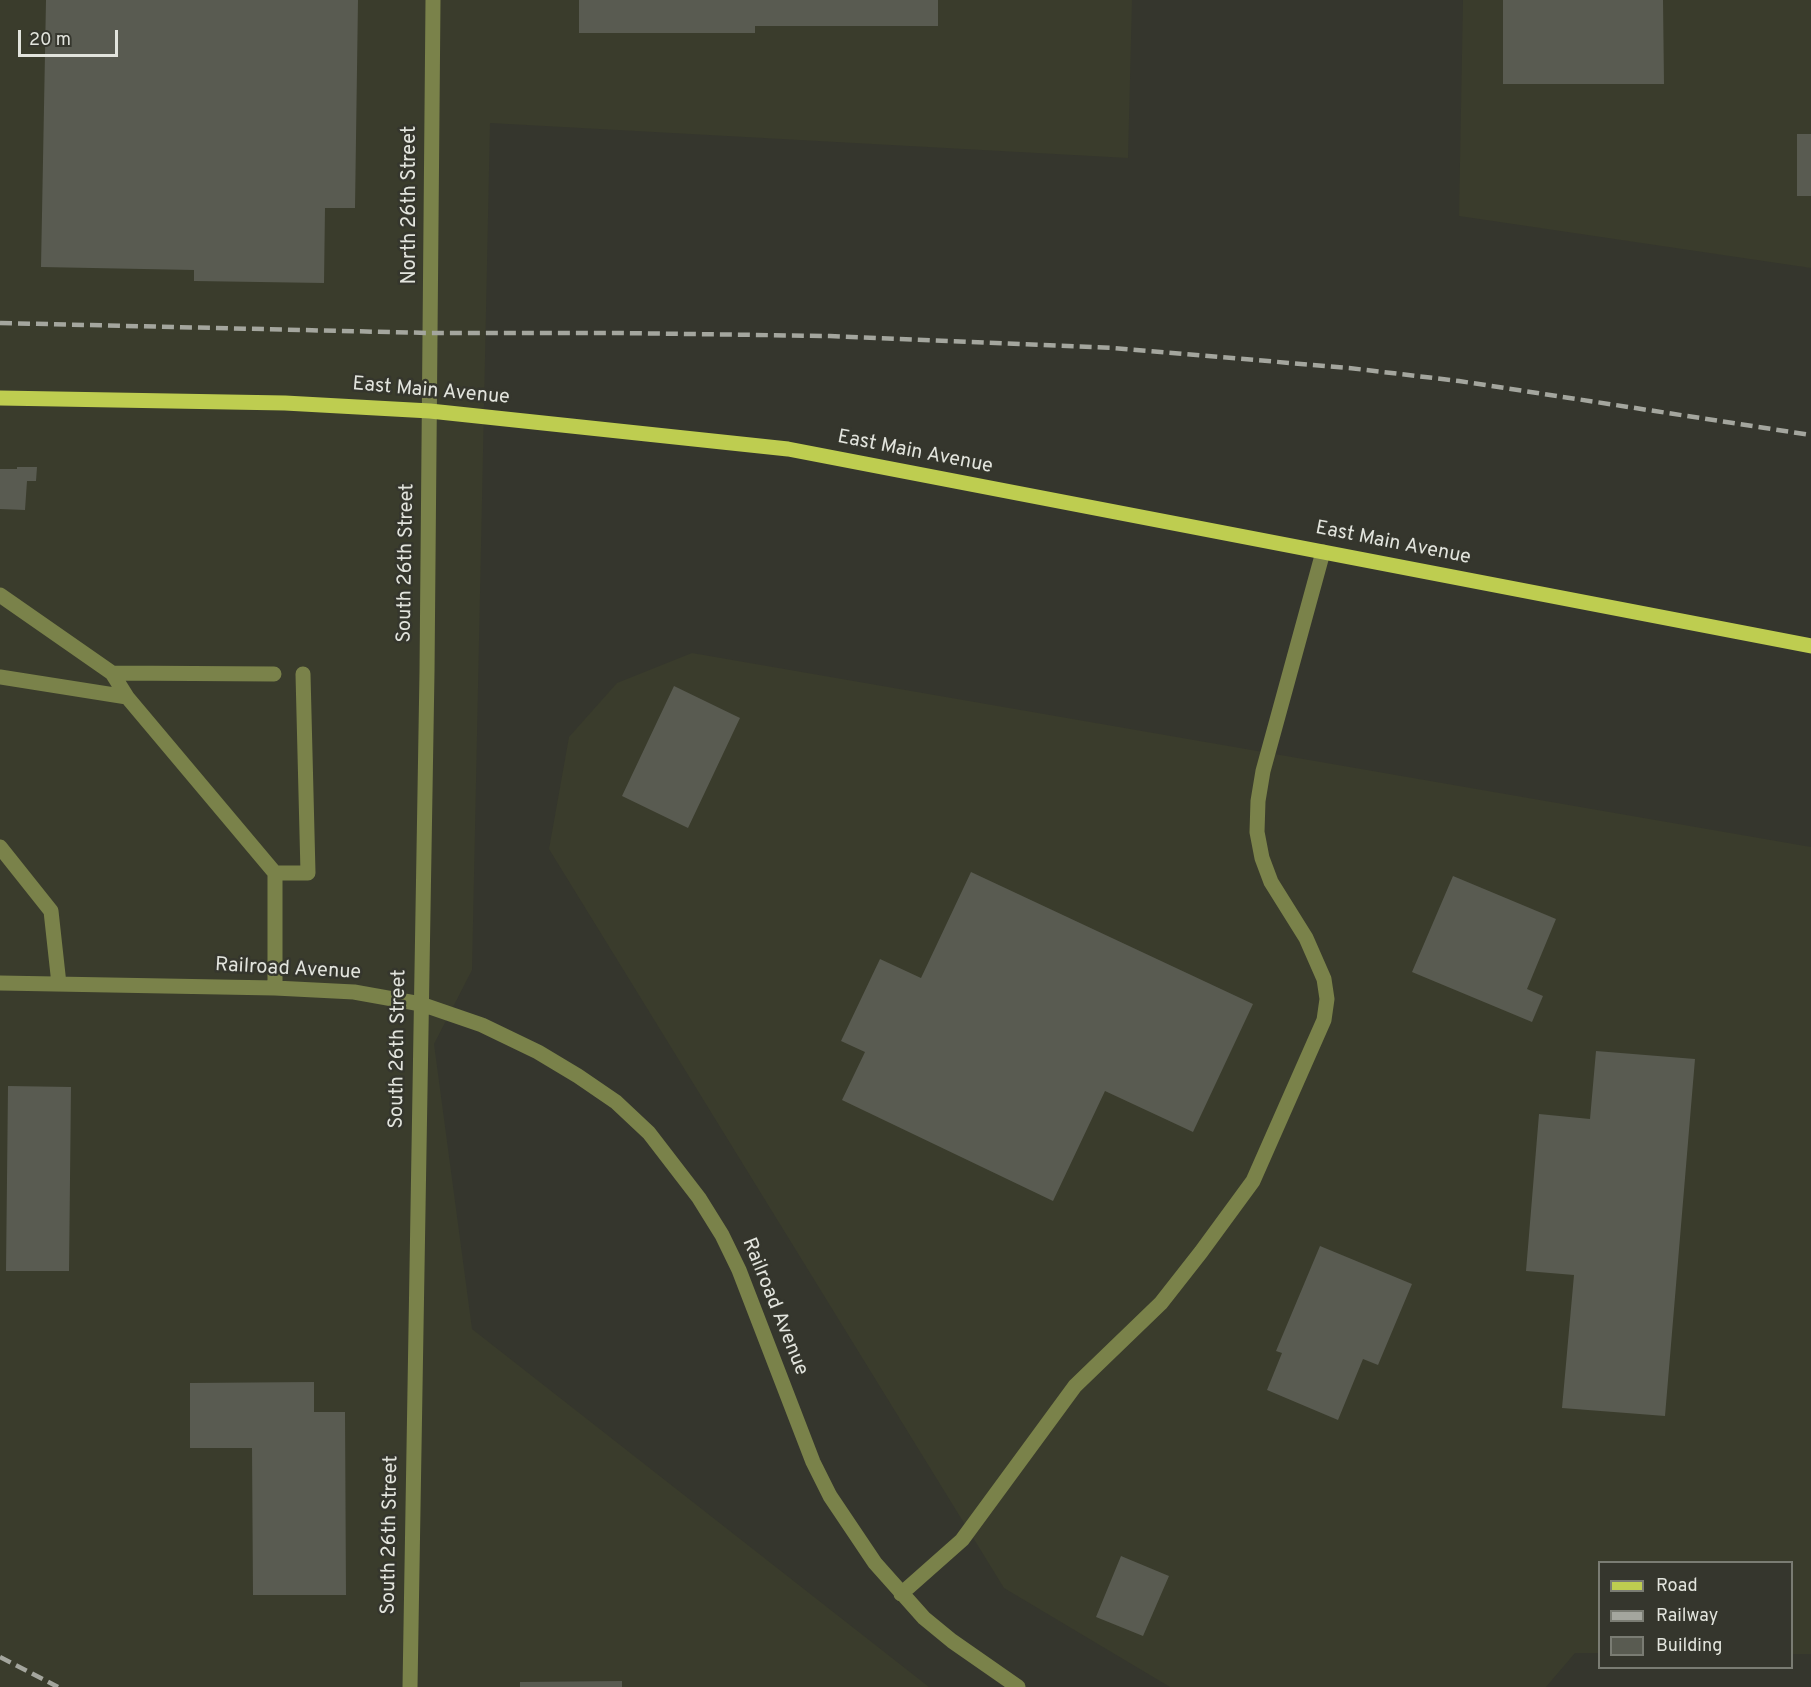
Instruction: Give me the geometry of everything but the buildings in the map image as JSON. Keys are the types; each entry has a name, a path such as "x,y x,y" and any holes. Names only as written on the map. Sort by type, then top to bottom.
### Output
{"main road":[{"name":"East Main Avenue","path":"0,398 248,402 430,411 788,449 1811,646"}],"street":[{"name":"North 26th Street","path":"430,411 433,0"},
{"name":"South 26th Street","path":"410,1687 430,411"},
{"path":"901,1594 962,1540 1075,1386 1161,1303 1201,1252 1253,1181 1324,1020 1328,999 1324,979 1306,938 1271,882 1262,858 1257,832 1258,801 1263,771 1323,552"},
{"path":"0,595 112,673 127,697 275,873 275,988"},
{"path":"112,673 274,675"},
{"path":"275,873 308,873 303,674"},
{"path":"0,677 127,697"},
{"path":"0,847 51,911 59,984"},
{"name":"Railroad Avenue","path":"0,983 275,988 354,992 421,1004 482,1025 538,1052 616,1102 656,1142 699,1198 735,1261 813,1462 830,1496 875,1563 924,1618 952,1641 1018,1687"}],"shaded area":[{"path":"0,0 1132,0 1128,158 490,123 472,970 434,1044 472,1329 929,1687 0,1687"},
{"path":"1463,0 1811,0 1811,268 1459,216"},
{"path":"692,653 1811,847 1811,1654 1793,1654 1793,1561 1598,1561 1598,1653 1575,1653 1546,1687 1170,1687 1004,1588 549,849 569,737 617,683"}],"railway":[{"path":"0,323 431,333 830,336 1114,348 1349,368 1459,381 1811,435"},
{"path":"0,1657 58,1687"}]}
